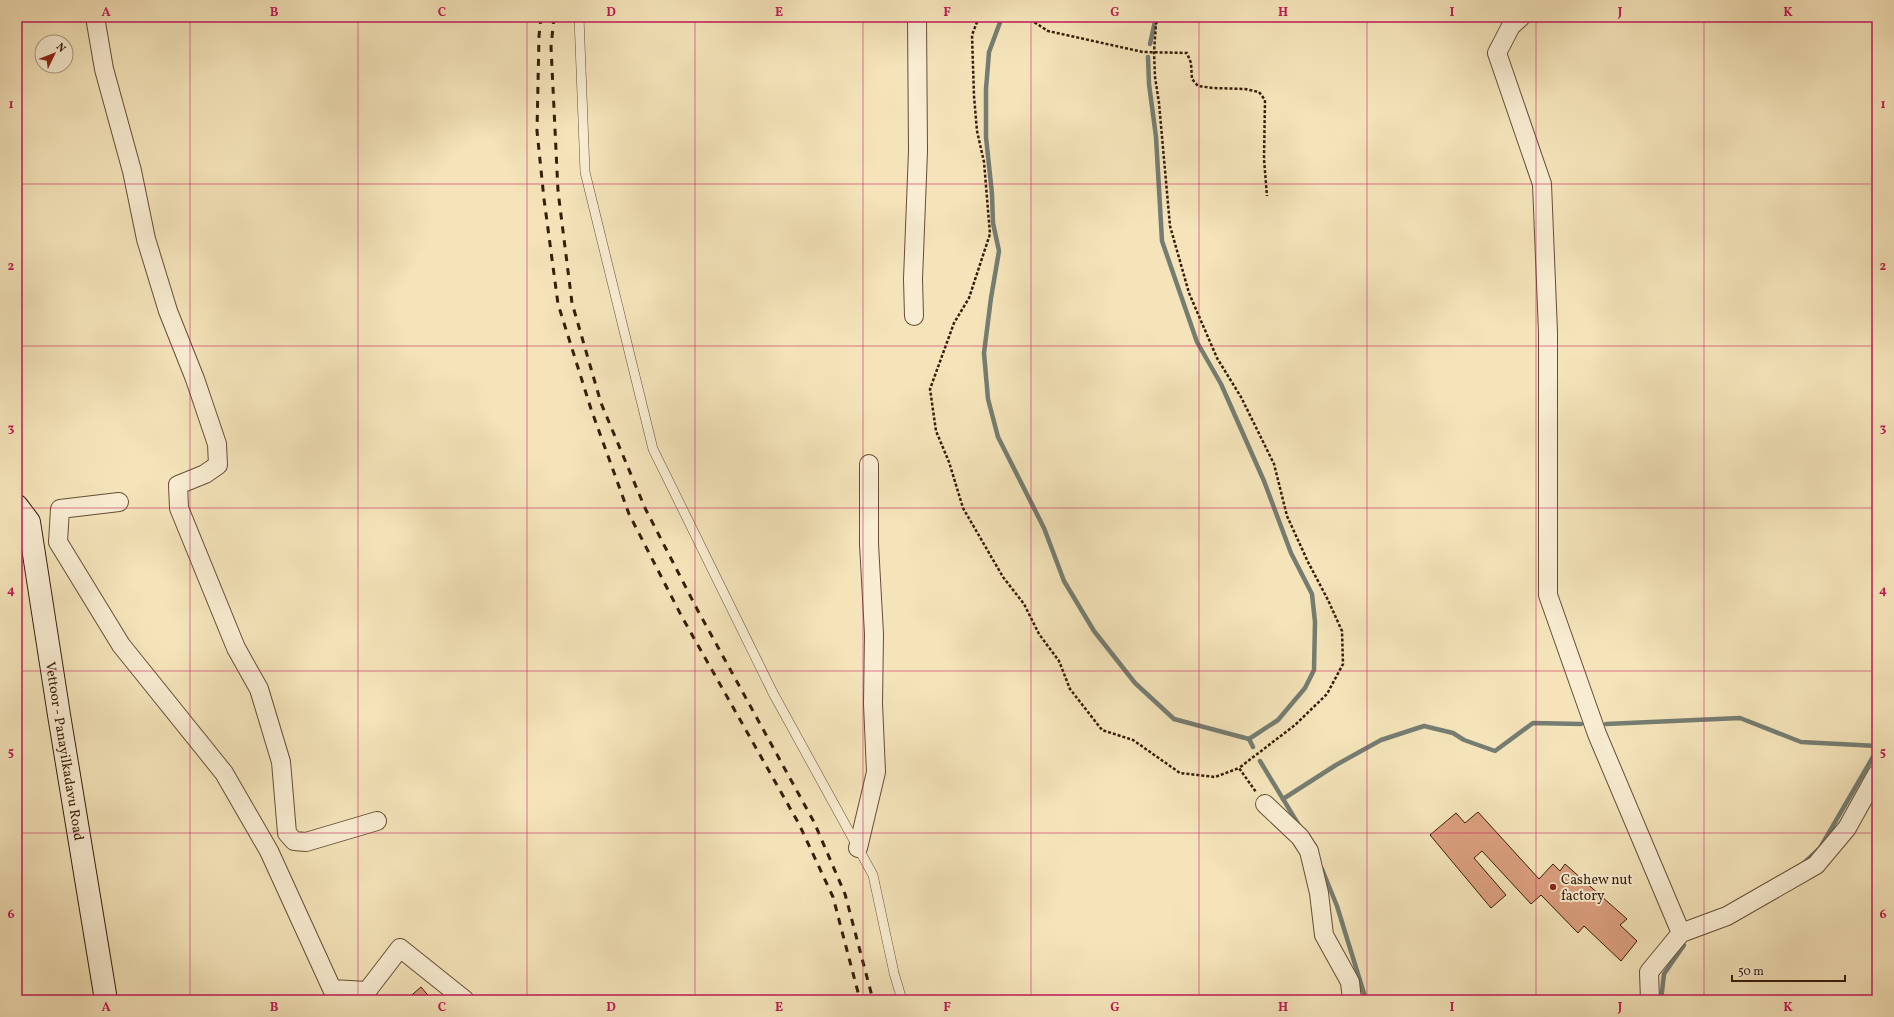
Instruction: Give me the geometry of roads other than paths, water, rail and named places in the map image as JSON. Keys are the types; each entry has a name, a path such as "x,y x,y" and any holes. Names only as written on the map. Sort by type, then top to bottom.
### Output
{"main road":[{"name":"Vettoor - Panayilkadavu Road","path":"17,506 29,522 106,1000"}],"street":[{"path":"94,17 104,69 132,171 146,239 168,311 195,379 217,444 218,465 205,474 178,485 179,508 236,648 259,689 271,724 280,762 287,833 294,841 306,842 377,821"},
{"path":"914,316 913,279 918,151 917,17"},
{"path":"1521,17 1511,26 1497,53 1542,184 1548,332 1548,594 1597,734 1681,933"},
{"path":"858,848 876,772 873,704 874,634 869,544 869,464"},
{"path":"119,502 60,509 58,542 121,645 224,773 269,851 332,988 367,991 400,948 465,1000"},
{"path":"1650,1000 1649,972 1681,933 1727,916 1816,865 1847,828 1877,774"},
{"path":"1265,804 1300,837 1309,851 1319,893 1324,935 1350,982 1352,1000"}],"lane":[{"path":"580,17 586,172 653,449 772,693 873,875 894,973 902,1000"}],"waterway":[{"path":"1002,17 989,52 986,89 986,137 992,194 993,223 999,251 984,353 988,399 998,437 1044,528 1064,581 1094,631 1135,683 1174,719 1249,739"},
{"path":"1150,44 1156,17"},
{"path":"1148,57 1149,84 1156,137 1162,241 1197,342 1221,384 1264,481 1291,553 1312,594 1315,622 1314,670 1305,688 1278,720 1249,739 1253,747"},
{"path":"1606,724 1740,718 1801,742 1877,746"},
{"path":"1283,799 1336,765 1381,740 1424,726 1453,733 1464,740 1495,751 1533,723 1581,724"},
{"path":"1803,864 1820,848 1877,750"},
{"path":"1260,761 1300,827"},
{"path":"1322,869 1337,906 1366,1000"},
{"path":"1661,1000 1664,974 1684,945"}],"railway":[{"path":"541,17 539,36 537,131 544,199 558,304 591,409 629,514 682,617 799,824 833,897 860,1000"},
{"path":"554,17 551,47 558,191 572,303 601,403 645,508 697,609 814,822 845,894 873,1000"}],"place":[{"name":"Cashew nut factory","path":"1553,887"}]}
